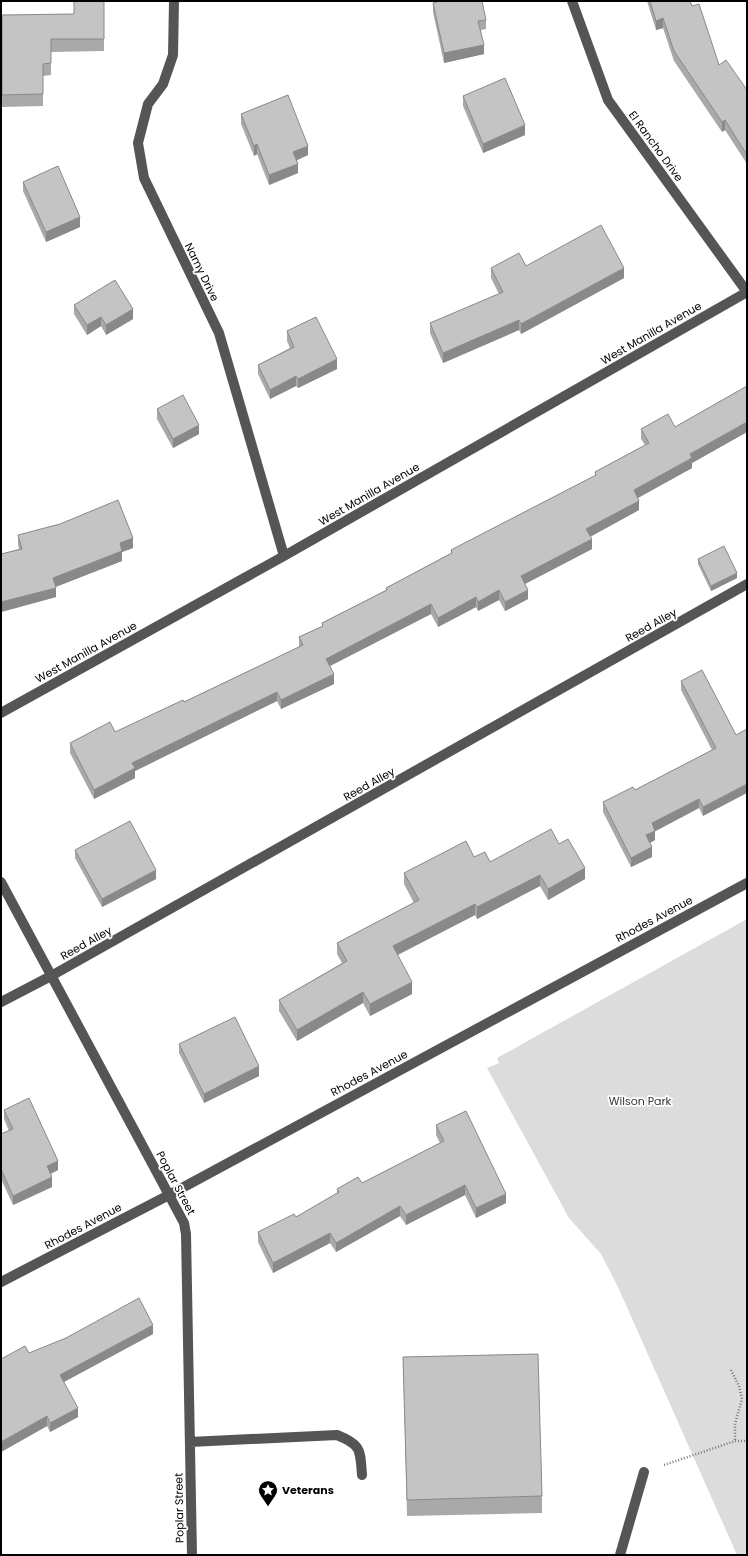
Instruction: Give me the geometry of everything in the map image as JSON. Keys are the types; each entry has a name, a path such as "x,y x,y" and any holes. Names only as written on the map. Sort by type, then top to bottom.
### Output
{"street":[{"name":"Namy Drive","path":"174,1 173,55 163,84 148,104 138,143 144,178 219,333 284,556"},
{"name":"El Rancho Drive","path":"572,1 608,100 747,292"},
{"name":"West Manilla Avenue","path":"1,713 284,556 747,292"},
{"name":"Reed Alley","path":"1,1002 51,976 747,584"},
{"name":"Poplar Street","path":"1,882 184,1223 186,1234 192,1555"},
{"name":"Rhodes Avenue","path":"1,1282 169,1195 747,882"},
{"path":"190,1442 337,1435 351,1440 359,1450 362,1475"},
{"path":"620,1555 644,1472"}],"path":[{"path":"731,1370 739,1386 742,1399 735,1424 735,1441"},
{"path":"644,1472 735,1441 747,1441"}],"green space":[{"name":"Wilson Park","path":"747,919 747,1555 737,1555 618,1287 601,1254 569,1218 487,1068 499,1063 497,1058"}],"building":[{"path":"74,1 104,1 104,39 51,39 51,63 43,64 43,94 2,95 2,15 74,14"},
{"path":"437,1 482,1 486,20 478,21 484,45 444,53 433,3"},
{"path":"650,1 690,1 692,6 699,4 719,65 726,60 747,90 747,155 725,120 722,122 674,51 663,18 656,21"},
{"path":"505,78 525,125 483,144 463,96"},
{"path":"288,95 308,146 293,152 298,164 269,175 257,144 254,146 241,114"},
{"path":"58,166 80,217 46,232 23,182"},
{"path":"601,225 624,268 521,324 519,320 443,353 430,323 503,292 491,268 519,253 526,266"},
{"path":"115,280 133,309 106,325 101,317 87,325 74,305"},
{"path":"316,317 337,359 298,379 296,376 270,390 258,365 294,347 287,331"},
{"path":"747,386 747,422 690,454 692,458 634,490 639,501 586,529 592,539 521,576 528,590 505,602 499,590 478,602 476,597 438,618 431,604 326,659 334,674 281,700 277,692 132,763 135,768 94,790 70,743 110,722 115,732 183,700 184,702 303,645 299,637 323,626 322,623 387,590 386,588 452,553 451,550 596,475 595,472 649,443 641,429 668,414 675,427"},
{"path":"183,395 199,425 173,439 157,409"},
{"path":"118,500 133,538 120,543 122,551 53,578 56,588 1,602 1,554 22,549 18,535 60,524"},
{"path":"724,546 737,573 711,586 698,559"},
{"path":"702,670 736,735 747,729 747,784 703,807 699,799 652,823 655,831 646,835 652,847 631,858 603,802 633,787 635,790 716,748 681,681"},
{"path":"130,821 156,870 102,899 75,850"},
{"path":"551,829 559,844 568,839 585,868 548,889 540,875 477,907 475,904 393,946 412,982 370,1004 363,992 297,1030 279,1000 347,961 337,943 419,900 404,873 466,841 474,857 485,852 490,862"},
{"path":"235,1017 259,1066 204,1094 179,1044"},
{"path":"29,1098 58,1161 47,1166 52,1177 13,1196 1,1169 1,1134 13,1129 4,1110"},
{"path":"466,1111 506,1194 476,1208 465,1185 406,1215 400,1206 336,1243 330,1233 273,1263 258,1232 294,1214 296,1217 339,1192 337,1189 358,1177 362,1183 444,1141 436,1125"},
{"path":"139,1298 153,1325 60,1375 78,1408 50,1423 47,1416 1,1442 1,1359 25,1346 29,1353 66,1338"},
{"path":"538,1354 542,1496 407,1500 403,1357"}],"place":[{"name":"Veterans","path":"268,1507"}]}
